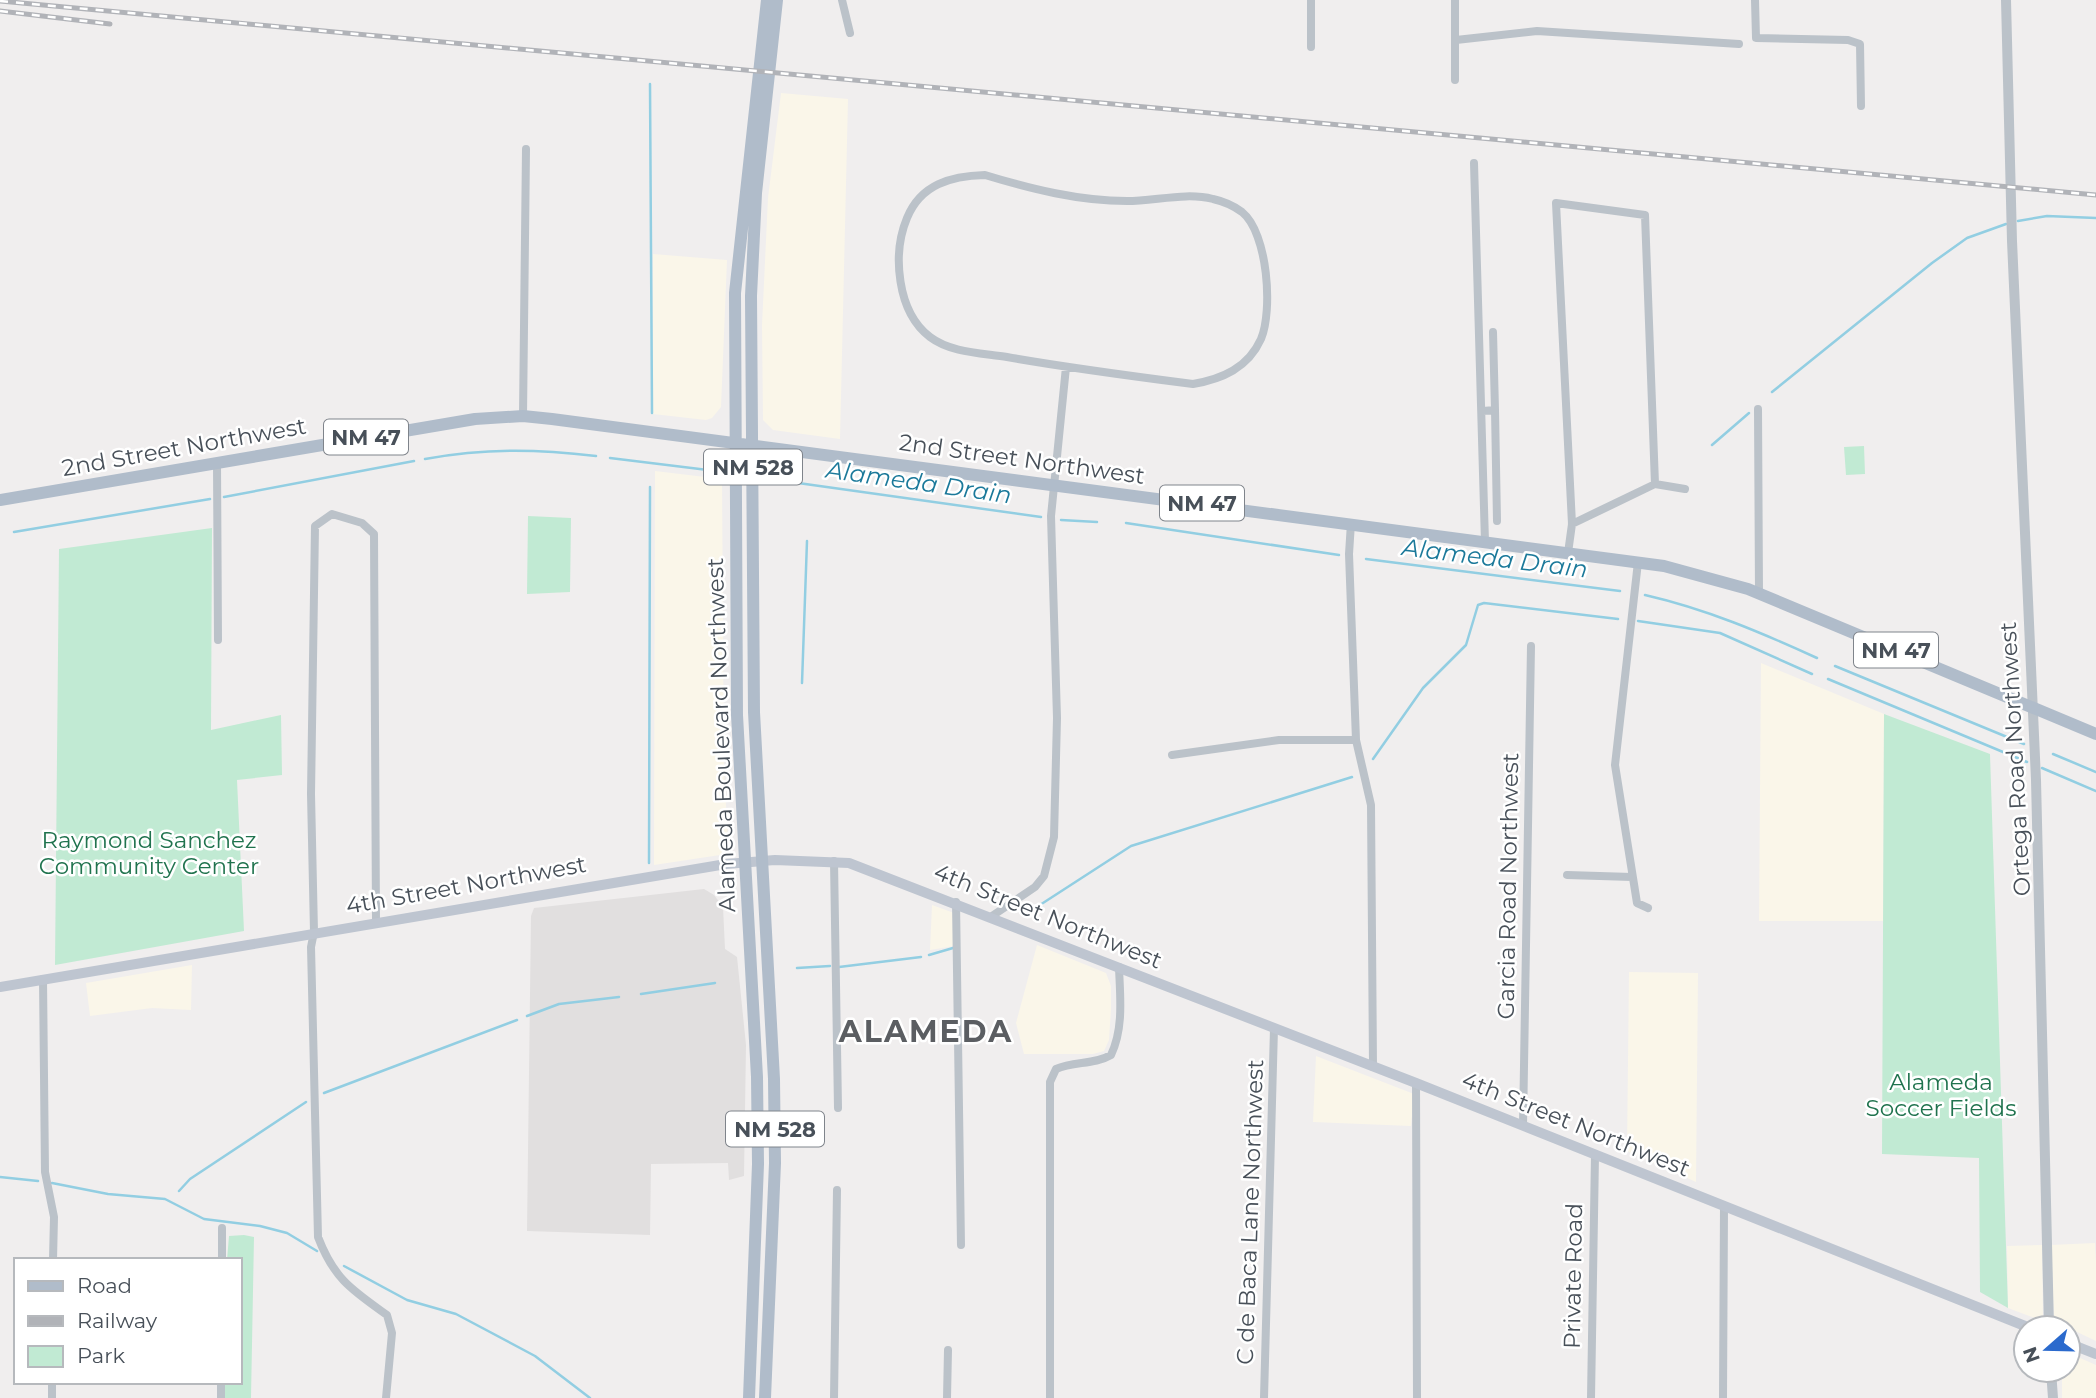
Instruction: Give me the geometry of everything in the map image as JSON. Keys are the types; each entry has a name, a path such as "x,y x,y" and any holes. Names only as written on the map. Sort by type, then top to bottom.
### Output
{"main road":[{"name":"NM 528","path":"764,73 767,0"},
{"name":"NM 528","path":"764,73 777,0"},
{"name":"Alameda Boulevard Northwest","path":"749,1398 757,1102 755,997 737,715 734,293 764,73"},
{"name":"Alameda Boulevard Northwest","path":"764,73 751,296 754,712 775,1079 775,1163 765,1398"},
{"name":"2nd Street Northwest","path":"0,500 475,419 523,416 1053,483 1638,562 1759,593 2096,734"},
{"name":"4th Street Northwest","path":"0,987 314,932 745,862 834,860 864,867 992,916 2012,1320"}],"street":[{"path":"842,0 850,33"},
{"path":"1311,0 1311,47"},
{"path":"1455,0 1455,80"},
{"path":"1755,0 1756,38 1848,40 1860,44 1861,106"},
{"name":"Ortega Road Northwest","path":"2006,0 2013,189 2012,241 2040,889 2049,1314"},
{"path":"1456,40 1537,31 1739,44"},
{"path":"523,416 526,149"},
{"path":"1474,163 1485,542"},
{"path":"985,175 1083,198 1124,201 1211,198 1244,213 1256,230 1263,251 1267,290 1264,333 1255,352 1238,368 1215,380 1193,384 1066,367 950,347 931,337 916,322 906,302 901,278 901,240 908,217 930,187 961,176 985,175"},
{"path":"1568,553 1572,524 1556,203 1645,215 1655,484"},
{"path":"1493,332 1497,521"},
{"path":"992,916 1035,887 1044,876 1055,837 1057,719 1051,516 1066,367"},
{"path":"1758,409 1759,593"},
{"path":"1483,411 1495,410"},
{"path":"217,463 218,640"},
{"path":"1572,524 1655,484 1685,489"},
{"path":"376,922 374,534 362,523 332,514 316,526 311,794 314,932 311,961 318,1237 338,1277 355,1294 387,1315 392,1333 386,1398"},
{"path":"1351,523 1349,554 1356,740 1370,805 1373,1067"},
{"path":"1638,562 1615,765 1637,903 1648,908"},
{"name":"Garcia Road Northwest","path":"1523,1126 1531,646"},
{"path":"1172,755 1279,740 1356,740"},
{"path":"834,860 838,1108"},
{"path":"1567,876 1632,877"},
{"path":"956,902 961,1245"},
{"path":"1050,1398 1050,1082 1056,1069 1069,1063 1094,1062 1111,1055 1116,1044 1120,1017 1119,967"},
{"path":"43,979 45,1172 54,1217 53,1258"},
{"name":"C de Baca Lane Northwest","path":"1264,1398 1274,1028"},
{"path":"1416,1083 1417,1398"},
{"name":"Private Road","path":"1591,1398 1595,1155"},
{"path":"834,1398 837,1190"},
{"path":"1723,1398 1724,1206"},
{"path":"222,1228 222,1258"},
{"path":"947,1398 948,1350"}],"shaded area":[{"path":"781,93 848,99 840,439 773,430 763,420 762,325 768,198"},
{"path":"653,254 727,260 721,407 712,418 706,420 653,414"},
{"path":"655,471 722,479 724,773 728,838 727,848 720,855 654,865"},
{"path":"1761,663 1884,714 1883,921 1759,921"},
{"path":"704,889 714,895 723,907 725,949 737,957 746,1045 744,1176 729,1180 728,1163 651,1164 650,1235 527,1231 531,916 534,908"},
{"path":"932,905 954,913 954,946 930,950"},
{"path":"1037,945 1106,973 1111,986 1111,1009 1109,1040 1104,1051 1093,1054 1024,1054 1016,1023"},
{"path":"192,965 191,1010 152,1008 90,1016 86,983"},
{"path":"1629,972 1698,973 1696,1182 1627,1151"},
{"path":"1316,1056 1414,1094 1411,1126 1313,1122"},
{"path":"2095,1243 2096,1341 2082,1334 2082,1314 2054,1314 2051,1245"},
{"path":"2042,1245 2043,1314 2024,1314 2008,1308 2007,1246"},
{"path":"2082,1359 2096,1365 2096,1398 2062,1398 2062,1384 2082,1384"}],"green space":[{"path":"1864,446 1865,474 1846,475 1844,447"},
{"path":"528,516 571,518 570,592 527,594"},
{"name":"Raymond Sanchez Community Center","path":"212,528 211,730 281,715 282,775 237,780 244,931 55,965 59,549"},
{"name":"Alameda Soccer Fields","path":"1884,714 1990,754 2008,1308 1980,1292 1979,1158 1882,1154"},
{"path":"229,1236 254,1237 251,1398 224,1398 225,1384 242,1384 242,1258 227,1258"}],"waterway":[{"path":"650,84 652,413"},
{"path":"2018,221 2047,216 2096,218"},
{"path":"1772,392 1932,263 1967,238 2006,224"},
{"path":"1712,445 1749,413"},
{"name":"Alameda Drain","path":"425,459 510,451 596,456"},
{"name":"Alameda Drain","path":"610,458 716,471"},
{"name":"Alameda Drain","path":"224,497 414,461"},
{"name":"Alameda Drain","path":"791,482 1041,517"},
{"path":"649,863 650,487"},
{"name":"Alameda Drain","path":"14,532 210,499"},
{"path":"1061,520 1097,522"},
{"name":"Alameda Drain","path":"1126,523 1339,555"},
{"path":"802,683 807,541"},
{"name":"Alameda Drain","path":"1366,559 1620,591"},
{"name":"Alameda Drain","path":"1645,595 1732,622 1817,658"},
{"path":"1373,759 1423,688 1466,645 1478,605 1484,603 1618,619"},
{"path":"1638,621 1720,633 1812,674"},
{"name":"Alameda Drain","path":"1835,666 2024,744"},
{"path":"1828,679 2027,762"},
{"name":"Alameda Drain","path":"2053,754 2096,772"},
{"path":"2042,768 2096,791"},
{"path":"1026,914 1131,846 1352,777"},
{"path":"929,955 953,948"},
{"path":"839,967 921,957"},
{"path":"797,968 830,966"},
{"path":"641,994 715,983"},
{"path":"527,1016 559,1004 619,997"},
{"path":"324,1093 517,1020"},
{"path":"179,1191 190,1179 306,1102"},
{"path":"0,1177 38,1181"},
{"path":"52,1183 108,1194 165,1199 204,1219 260,1226 287,1233 317,1251"},
{"path":"344,1266 407,1300 456,1314 535,1356 590,1398"}],"railway":[{"path":"0,1 2096,195"},
{"path":"0,11 110,24"}],"district":[{"name":"ALAMEDA","path":"926,1031"}]}
